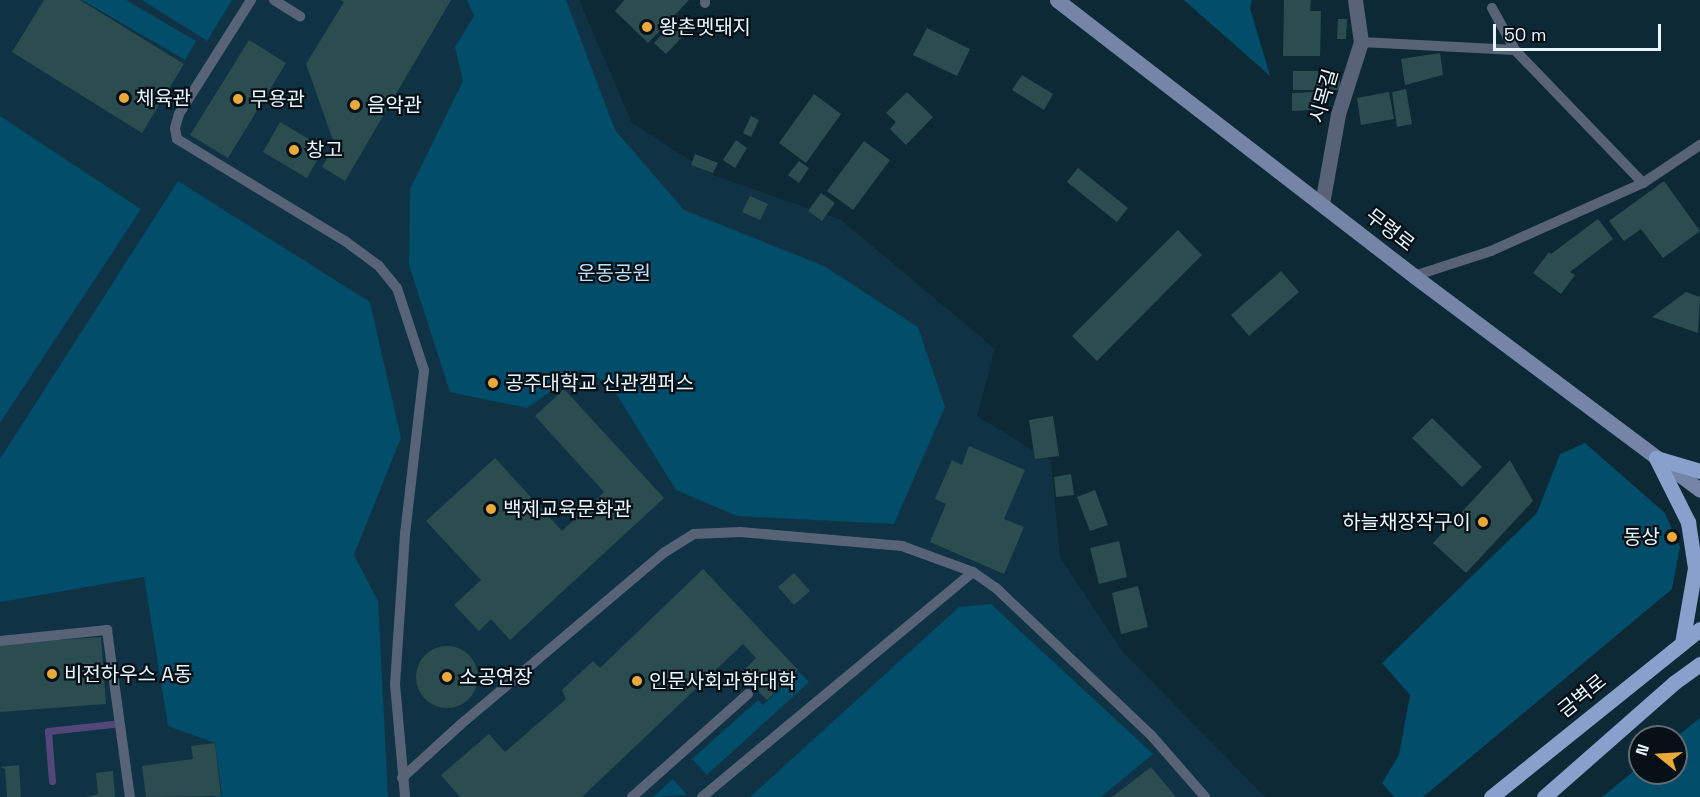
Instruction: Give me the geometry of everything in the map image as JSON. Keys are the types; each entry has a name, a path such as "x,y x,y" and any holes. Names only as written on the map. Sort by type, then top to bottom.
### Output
{"main road":[{"name":"무령로","path":"1057,0 1414,276 1700,490"},
{"path":"1656,458 1700,471"},
{"path":"1656,458 1688,522 1695,568 1682,643"},
{"name":"금벽로","path":"1491,797 1700,629"},
{"path":"1544,797 1674,682 1700,664"},
{"path":"1674,682 1700,673"}],"street":[{"name":"시목길","path":"1322,204 1338,114 1361,42 1355,0"}],"lane":[{"path":"251,0 179,114 177,140 334,234 379,266 397,288 424,370 405,534 395,684 405,797"},
{"path":"274,0 300,16"},
{"path":"1492,8 1515,50 1643,183"},
{"path":"1361,42 1515,50"},
{"path":"1414,276 1491,251 1643,183 1700,145"},
{"path":"402,778 460,725 665,552 694,534 740,531 902,546 973,572 996,588 1151,735 1205,797"},
{"path":"702,797 973,572"},
{"path":"0,641 107,630 129,797"},
{"path":"632,797 748,694"}],"shaded area":[{"name":"공주대학교 신관캠퍼스","path":"0,0 579,0 632,123 713,175 841,220 995,349 977,416 1051,461 1060,557 1123,652 1265,797 0,797"}],"green space":[{"path":"82,0 126,0 196,41 185,60"},
{"path":"142,0 232,0 207,41"},
{"name":"운동공원","path":"467,0 566,0 615,130 684,210 824,266 918,327 945,407 894,524 737,516 676,490 610,384 581,370 527,408 450,392 409,265 410,189 463,81 455,47 474,16"},
{"path":"1184,0 1252,0 1250,8 1270,76"},
{"path":"0,116 141,209 0,423"},
{"path":"178,181 370,302 401,438 354,555 378,601 388,797 212,797 222,795 215,743 168,726 144,577 0,602 0,459"},
{"path":"1585,443 1665,513 1680,547 1672,589 1423,797 1394,797 1382,783 1399,755 1410,695 1382,663 1537,513 1560,454"},
{"path":"991,604 1153,754 1101,797 750,797 959,607"},
{"path":"799,672 809,682 707,775 692,759 758,700 763,705"},
{"path":"1700,718 1700,797 1602,797 1628,776 1628,785 1688,785 1688,728"},
{"path":"673,779 687,795 653,797"}],"building":[{"name":"체육관","path":"44,0 80,0 184,64 142,133 12,52"},
{"name":"음악관","path":"340,0 451,0 345,181 322,167 335,146 306,64 344,2"},
{"name":"왕촌멧돼지","path":"624,0 689,0 648,43 615,11"},
{"path":"1284,0 1311,0 1310,11 1321,11 1320,56 1283,56"},
{"path":"1338,19 1347,19 1346,39 1337,39"},
{"path":"676,20 688,31 666,54 654,43"},
{"path":"927,28 970,49 957,76 913,55"},
{"name":"무용관","path":"249,40 286,63 228,158 190,135"},
{"path":"1440,53 1443,75 1405,85 1401,59"},
{"path":"1293,71 1340,71 1340,90 1293,90"},
{"path":"1022,75 1053,94 1044,110 1012,90"},
{"path":"1406,89 1412,124 1397,127 1392,92"},
{"path":"907,92 933,117 906,145 890,129 896,122 886,113"},
{"path":"1315,92 1315,110 1292,111 1292,93"},
{"path":"1389,92 1394,119 1361,125 1357,98"},
{"path":"814,94 841,114 806,163 779,143"},
{"path":"751,116 759,120 751,137 743,133"},
{"name":"창고","path":"280,122 324,148 307,178 263,152"},
{"path":"736,140 747,148 735,168 723,160"},
{"path":"864,141 890,160 853,210 827,191"},
{"path":"695,154 718,163 713,173 691,165"},
{"path":"799,161 809,168 799,183 788,175"},
{"path":"1078,168 1128,208 1117,222 1067,182"},
{"path":"1664,181 1700,231 1663,258 1641,229 1624,241 1609,221"},
{"path":"821,193 835,203 822,221 808,211"},
{"path":"750,196 768,204 760,220 742,212"},
{"path":"1598,219 1613,239 1570,272 1575,275 1561,294 1533,273 1549,252 1551,254"},
{"path":"1178,230 1202,255 1097,361 1072,336"},
{"path":"1281,271 1299,292 1249,336 1231,315"},
{"path":"1686,292 1700,297 1698,333 1652,317"},
{"name":"백제교육문화관","path":"564,389 664,498 510,640 491,619 479,631 454,605 481,580 426,521 495,458 562,531 604,492 535,416"},
{"path":"1053,416 1059,456 1035,459 1029,420"},
{"path":"1432,418 1482,467 1462,487 1412,438"},
{"path":"969,446 1025,470 1004,519 1024,527 1004,574 930,542 946,504 935,499 952,460 962,465"},
{"name":"하늘채장작구이","path":"1510,460 1533,501 1466,573 1433,543"},
{"path":"1071,474 1074,495 1056,497 1054,477"},
{"path":"1095,490 1108,525 1090,531 1077,497"},
{"path":"1119,541 1127,577 1099,584 1090,548"},
{"name":"인문사회과학대학","path":"703,569 798,670 767,700 741,673 756,658 743,644 582,797 460,797 441,775 489,734 505,752 566,699 562,690 593,661 600,668"},
{"path":"794,573 810,591 794,605 778,587"},
{"path":"1138,586 1148,627 1121,634 1112,593"},
{"name":"비전하우스 A동","path":"101,637 106,704 0,712 0,644"},
{"name":"소공연장","path":"447,646 464,651 469,655 473,660 478,677 473,694 469,699 464,703 447,708 430,703 425,699 421,694 416,677 421,660 425,655 430,651"},
{"path":"215,743 221,796 146,797 142,766 193,759 191,746"},
{"path":"19,765 21,797 7,797 5,769 0,767"},
{"path":"1151,767 1176,797 1112,797"},
{"path":"113,771 115,797 86,797 98,794 96,773"}],"waterway":[{"path":"52,781 48,731 113,724"}],"place":[{"name":"왕촌멧돼지","path":"647,27"},
{"name":"체육관","path":"124,98"},
{"name":"무용관","path":"238,99"},
{"name":"음악관","path":"355,105"},
{"name":"창고","path":"294,150"},
{"name":"공주대학교 신관캠퍼스","path":"493,383"},
{"name":"백제교육문화관","path":"491,509"},
{"name":"하늘채장작구이","path":"1483,522"},
{"name":"동상","path":"1672,537"},
{"name":"비전하우스 A동","path":"52,674"},
{"name":"소공연장","path":"447,677"},
{"name":"인문사회과학대학","path":"637,681"}]}
